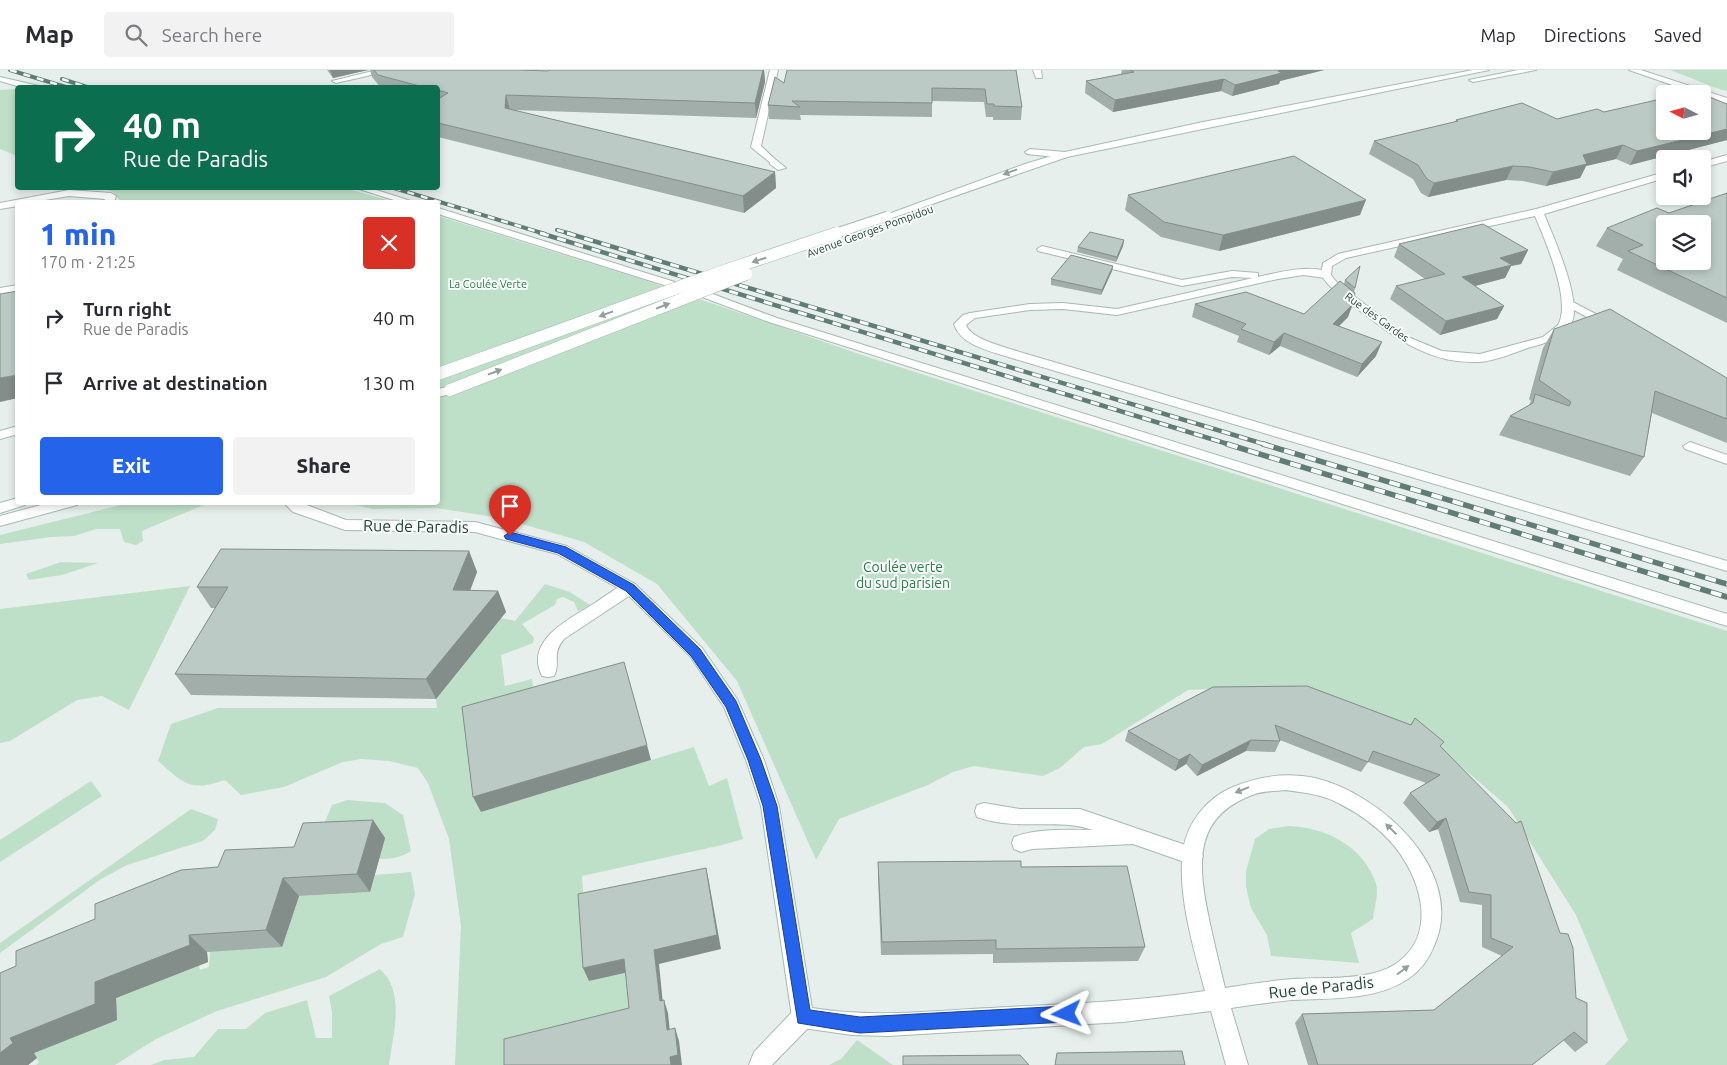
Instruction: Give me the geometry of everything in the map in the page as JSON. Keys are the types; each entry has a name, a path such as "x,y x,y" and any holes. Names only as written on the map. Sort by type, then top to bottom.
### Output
{"street":[{"path":"336,81 389,70"},
{"path":"774,70 756,147 777,165"},
{"name":"Avenue Georges Pompidou","path":"1402,88 1435,78 1485,70"},
{"name":"Avenue Georges Pompidou","path":"444,391 1028,166 1065,155 1203,125 1402,88 1485,79 1532,70"},
{"path":"1633,70 1680,85"},
{"path":"1649,70 1685,85"},
{"path":"0,79 22,85"},
{"path":"0,85 22,85"},
{"path":"1711,95 1727,101"},
{"name":"Avenue Georges Pompidou","path":"440,373 721,272 1086,157 1314,105"},
{"path":"1028,166 1028,150 1065,155"},
{"path":"1711,162 1727,158"},
{"path":"1656,178 1538,212 1342,256 1327,265 1326,275 1303,272 1278,276 1117,312 1046,306 974,315 963,320 960,328 965,336 1019,356 1727,566"},
{"path":"368,190 402,200"},
{"path":"33,200 69,193 111,196 110,200"},
{"path":"0,206 15,204"},
{"path":"440,212 706,295 773,320 1727,620"},
{"path":"1538,212 1551,243 1569,303 1616,330"},
{"path":"1042,249 1182,283 1232,274 1278,276"},
{"name":"Rue des Gardes","path":"1326,275 1334,286 1404,339 1427,350 1454,357 1480,358 1547,338 1563,327 1567,320 1569,303"},
{"path":"0,291 15,288"},
{"path":"0,434 15,431"},
{"path":"1690,446 1727,460"},
{"path":"0,508 15,504"},
{"path":"0,521 61,505"},
{"name":"Rue de Paradis","path":"293,505 298,509 345,525 475,527 562,550 630,588 696,652 731,704 770,806 803,1017 860,1025 874,1025 1144,1010 1218,1001 1275,992 1374,983 1398,974 1415,960 1426,942 1432,920 1430,897 1423,874 1411,852 1395,833 1376,816 1355,802 1332,791 1310,785 1269,783 1237,792 1221,802 1209,814 1199,830 1193,852 1192,876 1204,950 1218,1001 1236,1065"},
{"path":"548,671 546,658 550,644 558,634 630,588"},
{"path":"984,811 1016,818 1080,817 1193,852"},
{"path":"1021,843 1032,840 1137,836"},
{"path":"760,1065 762,1060 803,1017"}],"green space":[{"path":"1670,70 1727,70 1727,91"},
{"path":"15,89 15,155 0,149 0,90"},
{"path":"106,190 352,190 387,200 119,200 113,192"},
{"name":"Coulée verte du sud parisien","path":"440,217 641,279 868,357 1727,631 1727,1065 1605,1065 1628,1040 1576,915 1508,807 1448,755 1255,687 1188,690 1102,744 1084,747 1060,768 1043,776 974,766 953,772 928,785 839,819 816,860 737,681 657,584 584,542 501,518 436,508 373,509 356,505 440,505"},
{"path":"121,505 203,505 142,531 143,541 136,545 124,542 120,529 96,529 74,536 0,544 0,535"},
{"path":"61,562 98,563 62,575 29,580 26,574"},
{"path":"545,584 570,592 590,605 578,611 574,602 563,597 557,599 555,605 522,624 534,638 533,643 501,655 505,686 532,679 535,704 481,812 694,747 709,786 727,778 743,839 582,876 589,981 629,972 635,1021 512,1065 455,1065 461,926 449,839 428,783 418,768 389,761 361,759 343,762 284,787 241,795 225,780 213,784 188,784 158,761 171,724 218,708 437,708 436,699 501,618 515,621"},
{"path":"190,586 129,710 102,696 77,700 10,741 0,743 0,609"},
{"path":"91,781 102,796 0,862 0,840"},
{"path":"347,800 385,803 403,815 411,851 389,859 377,859 317,841 332,805"},
{"path":"191,809 218,819 215,830 203,841 127,865 101,879 0,953 0,943"},
{"path":"1289,826 1316,830 1342,841 1353,849 1370,871 1377,888 1373,919 1351,933 1359,963 1271,956 1267,935 1251,908 1246,887 1246,871 1255,839 1269,829"},
{"path":"411,872 415,894 403,937 381,944 326,977 217,1011 156,1039 115,1065 36,1065 39,1062 34,1053 116,1020 116,998 199,965 200,970 209,967 210,952 299,896 370,892 375,875"},
{"path":"380,969 388,978 393,989 395,1002 395,1028 389,1065 151,1065 164,1060 194,1057 218,1029 246,1029 265,1013 307,1000 316,1038 332,1038 332,1012 329,996"},
{"path":"857,1040 893,1065 829,1065 841,1059"}],"building":[{"path":"374,70 763,70 755,103 506,95 505,108 775,172 743,196 440,123 440,98 448,93 440,91 440,85 416,85 378,75"},
{"path":"787,70 1016,70 1022,107 987,104 985,89 932,88 932,103 792,101 800,107 768,105 775,77 784,83"},
{"path":"1130,70 1282,70 1278,71 1282,73 1235,85 1224,79 1115,100 1086,81 1134,72"},
{"path":"1711,98 1727,104 1727,129 1711,133"},
{"path":"1656,100 1656,140 1682,140 1637,151 1623,145 1583,155 1587,164 1553,172 1530,167 1513,166 1434,183 1427,179 1418,165 1374,141 1458,121 1456,120 1522,103 1557,119 1597,109 1604,112"},
{"path":"1294,156 1366,200 1223,235 1164,222 1128,195"},
{"path":"1727,193 1727,298 1668,270 1711,270 1711,215 1656,215 1656,264 1628,251 1643,245 1607,228 1657,208 1669,213 1692,205 1711,205 1711,199"},
{"path":"1483,224 1528,250 1500,258 1512,265 1462,277 1504,306 1446,321 1396,286 1445,274 1399,244"},
{"path":"1090,232 1124,240 1117,257 1078,247"},
{"path":"1071,255 1113,266 1102,290 1051,279"},
{"path":"1360,266 1355,288 1345,280"},
{"path":"1340,281 1355,293 1353,304 1333,324 1382,342 1362,364 1284,333 1274,342 1241,329 1246,324 1195,304 1246,292 1304,314"},
{"path":"15,292 15,376 0,378 0,294"},
{"path":"1610,309 1727,378 1727,419 1655,391 1644,457 1510,416 1533,403 1535,394 1569,406 1571,402 1539,380 1554,329"},
{"path":"221,549 469,551 453,590 498,591 426,679 175,674 228,587 197,587"},
{"path":"624,662 647,745 473,797 462,707"},
{"path":"1307,686 1411,725 1415,718 1444,742 1440,746 1516,823 1521,821 1560,933 1568,934 1573,948 1576,998 1587,1003 1587,1043 1574,1032 1532,1065 1318,1065 1302,1014 1434,1010 1513,947 1491,938 1491,895 1469,892 1446,818 1437,822 1410,793 1440,775 1373,751 1368,762 1275,725 1280,741 1251,740 1202,765 1190,754 1179,760 1128,731 1213,687"},
{"path":"373,820 357,874 283,878 266,930 189,935 190,945 95,982 95,1004 10,1038 13,1043 0,1053 0,973 16,966 16,951 95,919 95,904 181,870 218,867 225,850 294,847 303,823"},
{"path":"1021,861 1021,867 1127,866 1145,947 996,949 996,940 882,942 878,862"},
{"path":"706,868 717,935 654,950 660,1001 664,1000 667,1030 675,1028 678,1055 670,1057 671,1065 504,1065 504,1039 629,1008 624,959 583,968 578,894"},
{"path":"1182,1051 1185,1065 1055,1065 1057,1053"},
{"path":"1020,1055 1029,1065 903,1065 903,1056"}],"railway":[{"path":"10,70 59,85"},
{"path":"62,79 81,85"},
{"path":"401,190 433,200"},
{"path":"440,202 545,234"},
{"path":"557,230 571,234"},
{"path":"540,233 1231,445"},
{"path":"567,233 1267,445"},
{"path":"1227,444 1727,597"},
{"path":"1263,444 1727,584"}],"route":[{"path":"510,536 562,550 630,588 696,652 731,704 770,806 803,1017 860,1025 1067,1014"}],"park label":[{"name":"La Coulée Verte","path":"488,284"}]}
